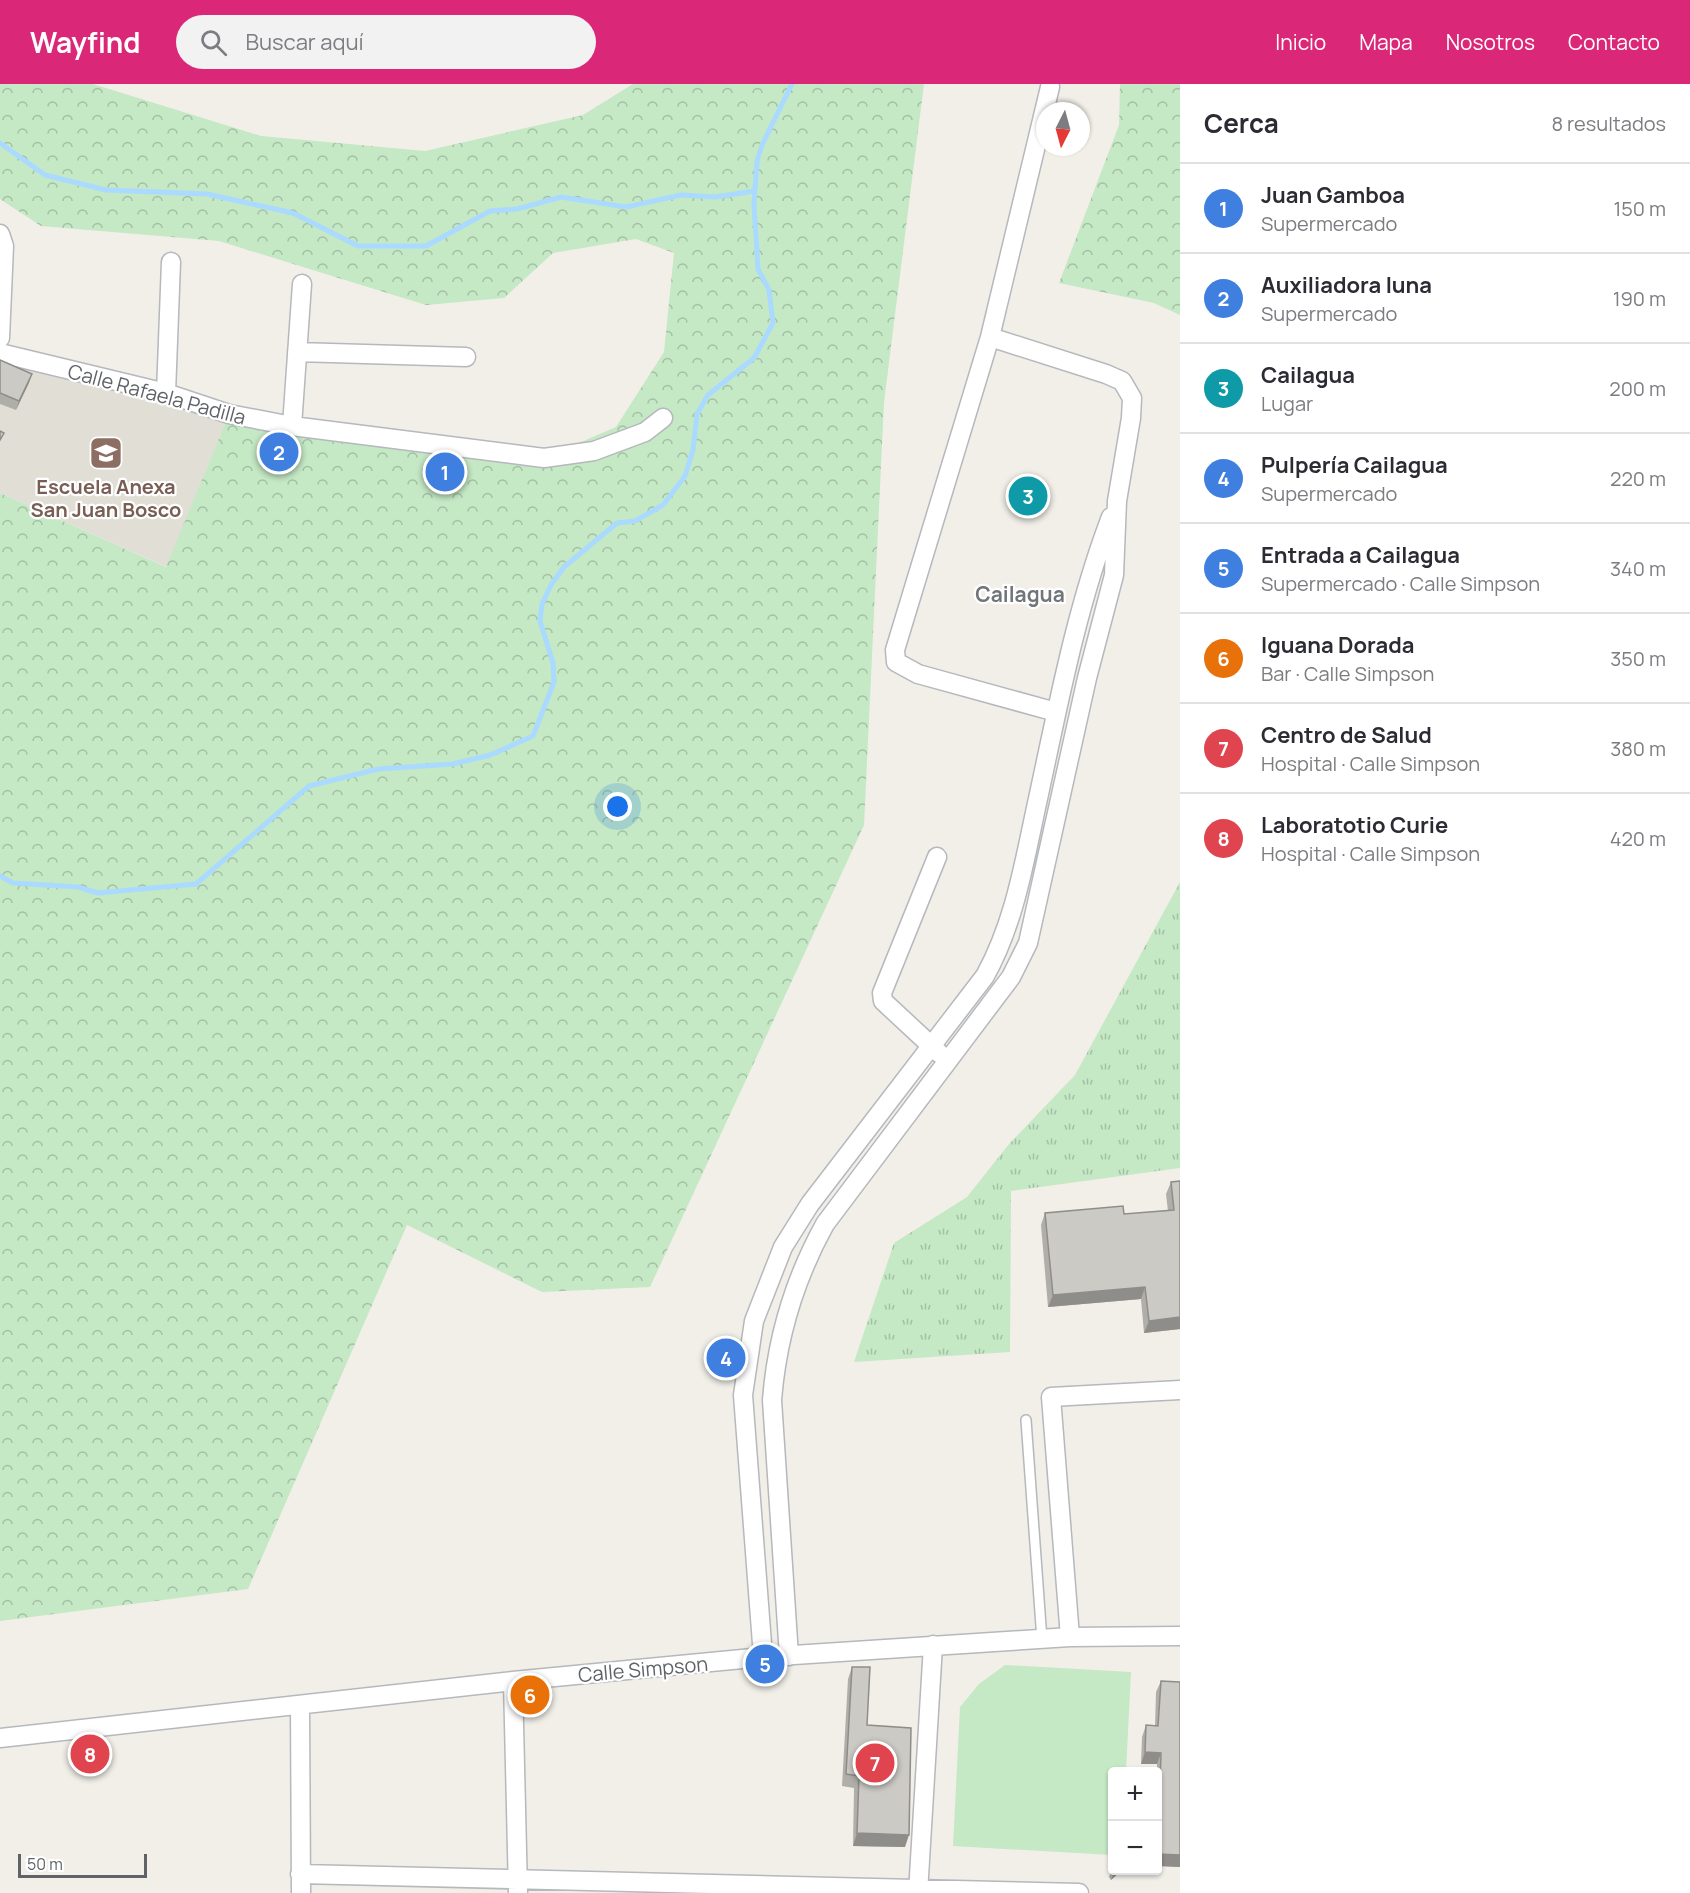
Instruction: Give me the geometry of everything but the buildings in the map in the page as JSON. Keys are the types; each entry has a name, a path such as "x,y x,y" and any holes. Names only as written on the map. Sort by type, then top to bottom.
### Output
{"street":[{"path":"1050,87 990,337 895,650 896,662 918,674 1056,712"},
{"path":"0,234 4,246 0,338"},
{"path":"165,393 171,262"},
{"path":"292,426 302,284"},
{"path":"789,1656 772,1400 775,1361 787,1311 807,1257 825,1224 1011,977 1028,943 1087,678 1114,575 1117,501 1131,418 1132,398 1122,381 1106,374 990,337"},
{"path":"297,352 465,357"},
{"name":"Calle Rafaela Padilla","path":"0,353 165,393 229,414 292,426 544,458 594,451 645,432 663,418"},
{"path":"763,1657 743,1395 754,1321 783,1247 810,1204 985,976 1001,948 1017,894 1056,712 1091,568 1117,501"},
{"path":"1066,674 1087,678"},
{"path":"937,857 882,993 883,1001 948,1061"},
{"path":"1070,1637 1051,1397 1180,1390"},
{"path":"749,1469 777,1466"},
{"name":"Calle Simpson","path":"0,1738 513,1681 763,1657 1070,1637 1180,1636"},
{"path":"918,1891 933,1646"},
{"path":"513,1681 518,1887"},
{"path":"300,1705 301,1893"},
{"path":"300,1874 518,1887 1079,1893"}],"lane":[{"path":"1026,1420 1042,1640"}],"shaded area":[{"name":"Escuela Anexa San Juan Bosco","path":"0,353 229,414 167,567 0,493"}],"green space":[{"path":"0,84 93,84 261,136 425,151 583,115 633,84 924,84 884,402 864,825 650,1287 542,1292 407,1225 248,1589 0,1621 0,493 166,567 229,414 544,458 616,427 664,352 674,253 636,239 553,253 504,298 426,305 219,241 41,226 0,199"},
{"path":"1120,84 1180,84 1180,315 1154,303 1059,283 1119,125"},
{"path":"1180,882 1180,1168 1011,1191 1010,1352 854,1362 894,1243 967,1197 1009,1144 1075,1075"},
{"path":"1005,1665 1131,1672 1126,1767 1108,1767 1108,1855 953,1846 960,1707 979,1684"}],"waterway":[{"path":"0,876 13,883 78,887 98,893 196,884 309,786 378,769 453,764 490,755 533,736 554,682 553,663 540,621 542,604 551,585 564,567 617,523 635,521 663,505 685,476 693,450 697,414 708,395 754,358 773,323 769,290 758,269 754,204 757,161 762,145 792,84"},
{"path":"0,143 45,175 106,190 207,194 293,213 358,246 426,246 490,211 517,209 561,197 626,207 681,195 715,197 755,191"}],"place":[{"name":"Auxiliadora luna","path":"279,452"},
{"name":"Escuela Anexa San Juan Bosco","path":"106,453"},
{"name":"Juan Gamboa","path":"445,472"},
{"name":"Cailagua","path":"1028,496"},
{"name":"Pulpería Cailagua","path":"726,1358"},
{"name":"Entrada a Cailagua","path":"765,1664"},
{"name":"Iguana Dorada","path":"530,1695"},
{"name":"Laboratotio Curie","path":"90,1754"},
{"name":"Centro de Salud","path":"875,1763"}],"district":[{"name":"Cailagua","path":"1020,594"}]}
